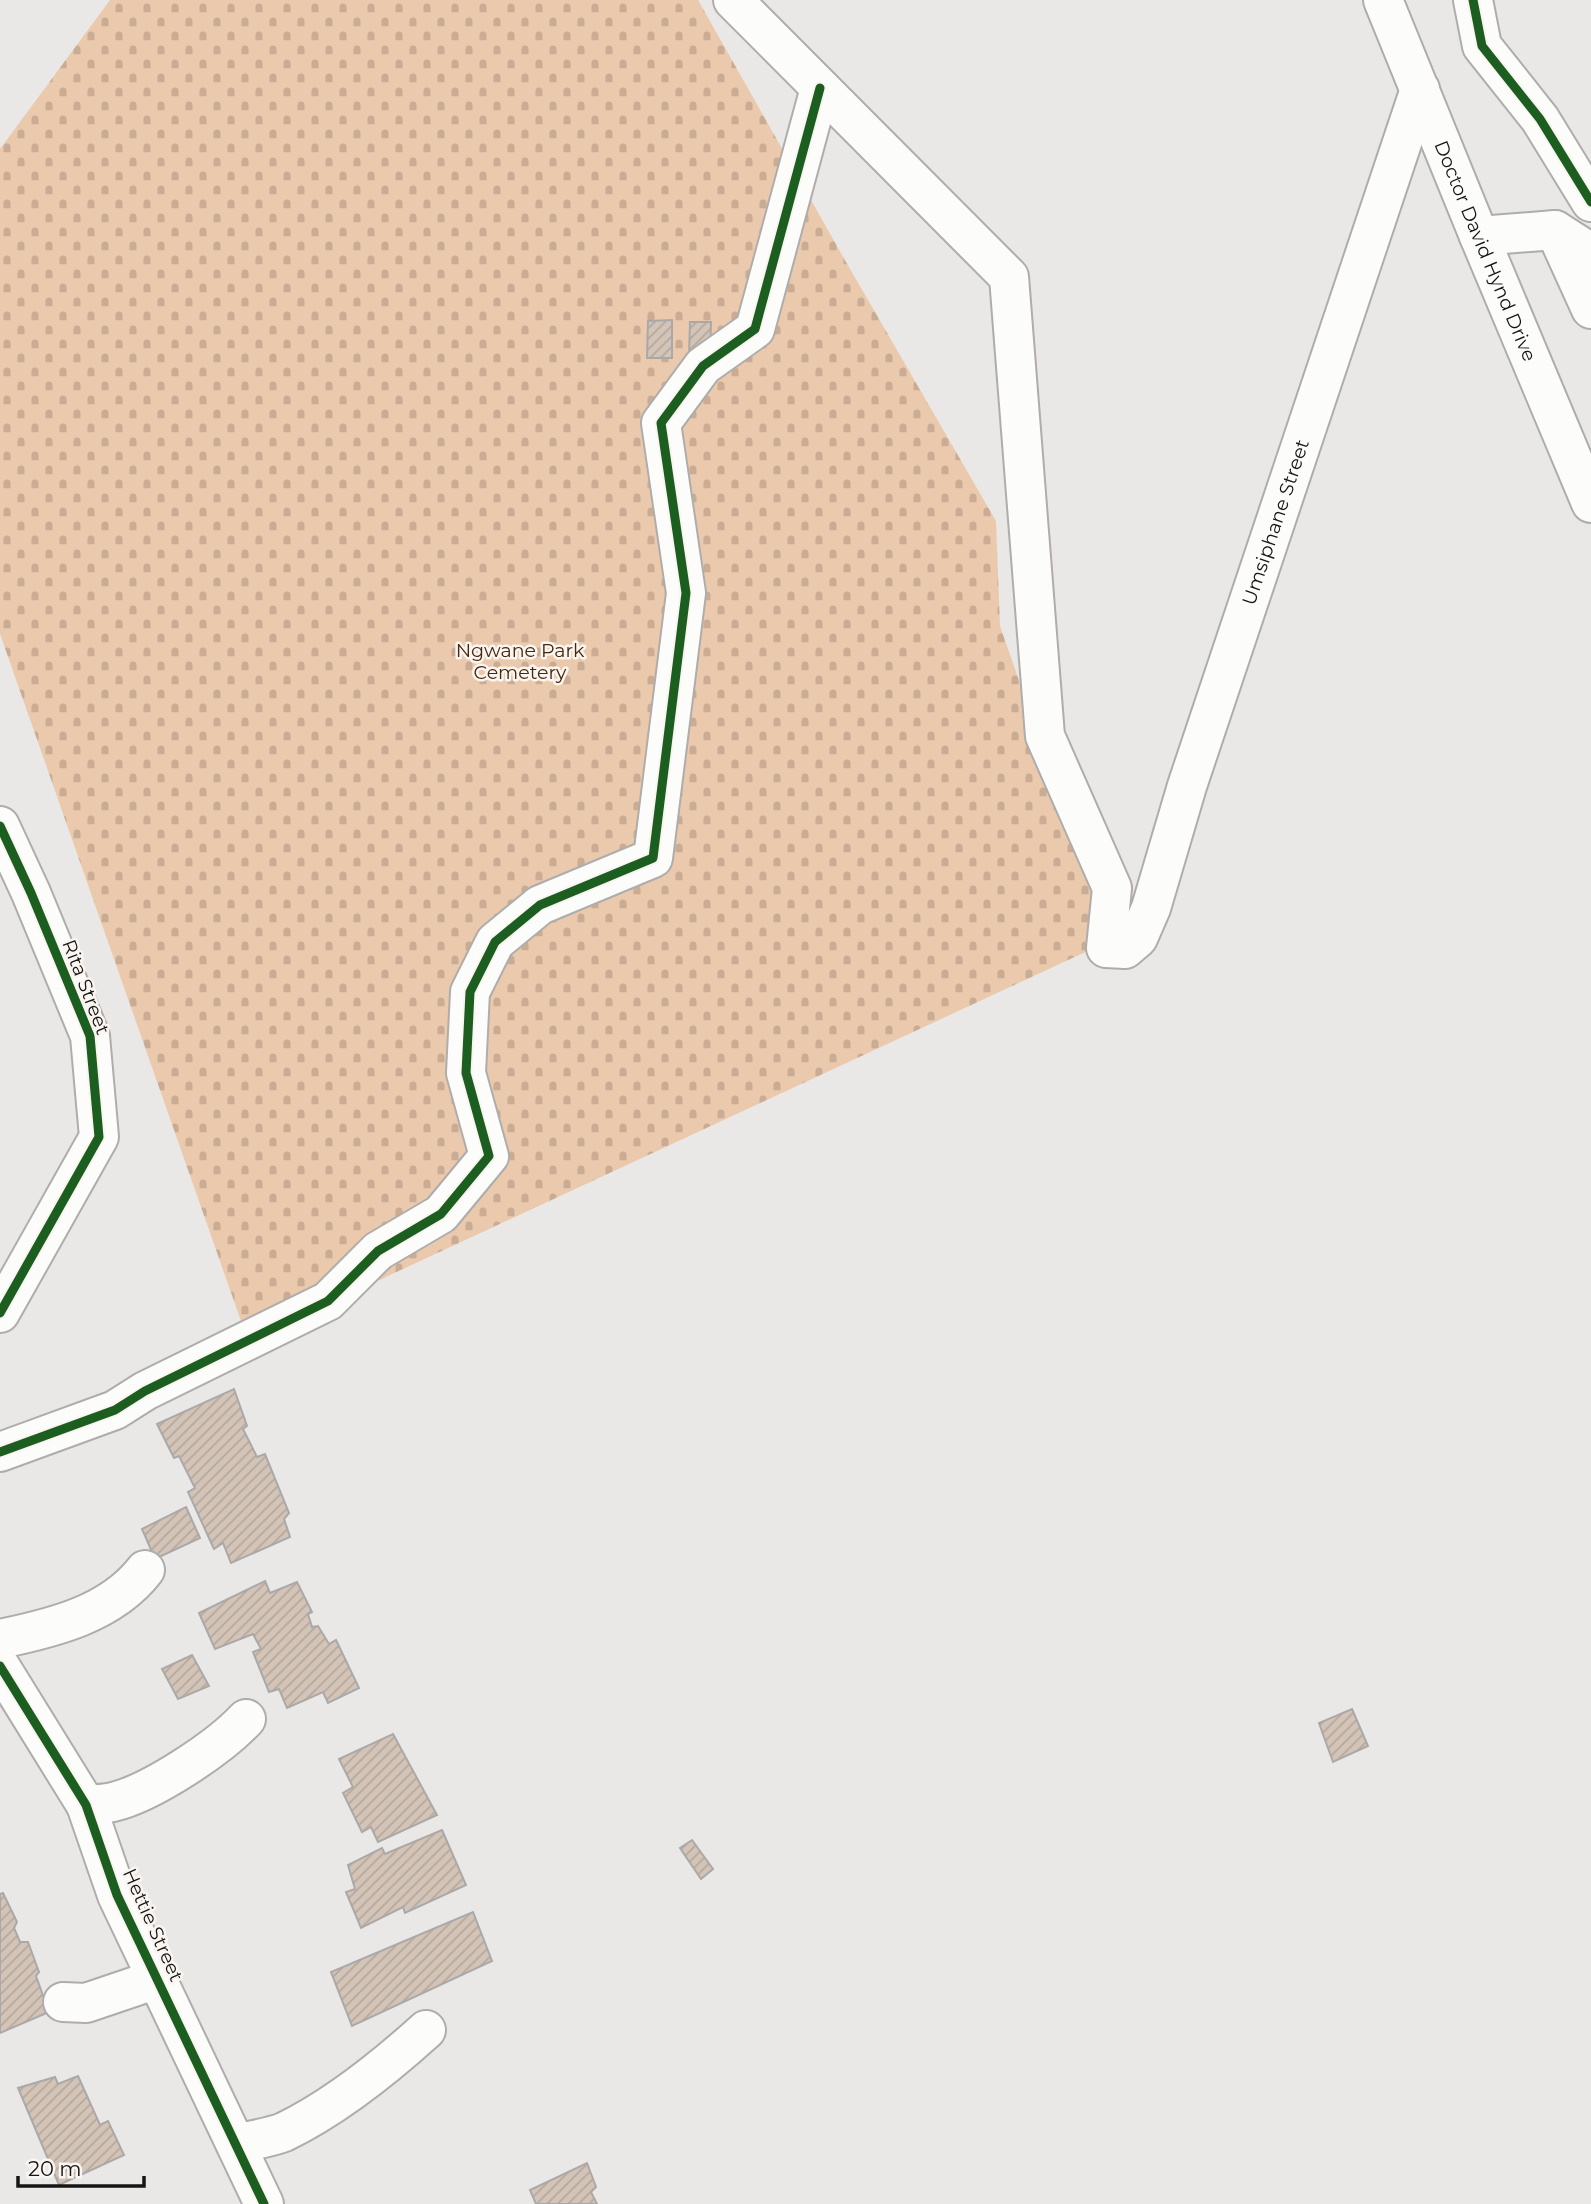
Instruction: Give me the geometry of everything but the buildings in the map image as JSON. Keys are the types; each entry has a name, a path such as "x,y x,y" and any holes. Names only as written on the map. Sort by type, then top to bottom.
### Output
{"street":[{"path":"0,1452 115,1410 145,1391 328,1301 378,1251 441,1214 489,1156 466,1073 470,992 495,942 540,905 653,858 687,593 662,423 703,366 755,328 820,88 733,0"},
{"name":"Doctor David Hynd Drive","path":"1383,0 1591,503"},
{"path":"1473,0 1482,47 1540,119 1591,202"},
{"name":"Umsiphane Street","path":"820,88 1009,276 1045,736 1112,888 1106,948 1125,949 1138,938 1151,908 1187,786 1420,89"},
{"path":"1479,236 1555,230 1591,253"},
{"path":"1555,230 1591,309"},
{"name":"Rita Street","path":"0,826 90,1036 99,1137 0,1313"},
{"path":"0,1639 27,1633 102,1608 133,1585 145,1570"},
{"name":"Hettie Street","path":"0,1666 86,1805 117,1895 264,2204"},
{"path":"86,1805 113,1802 142,1792 226,1738 246,1719"},
{"path":"63,2002 86,2003 157,1979"},
{"path":"236,2144 282,2133 323,2109 365,2081 426,2030"}],"green space":[{"name":"Ngwane Park Cemetery","path":"110,0 698,0 996,521 1000,626 1025,698 1122,935 248,1341 0,634 0,149"}],"cycle path":[{"path":"1473,0 1482,46 1540,119 1591,202"},
{"path":"0,1452 115,1410 145,1391 328,1301 378,1251 441,1214 489,1156 466,1073 470,992 495,942 540,905 653,858 686,593 661,423 703,366 755,329 820,88"},
{"path":"0,826 31,893 90,1036 99,1137 0,1313"},
{"path":"0,1666 86,1805 117,1895 264,2204"}]}
